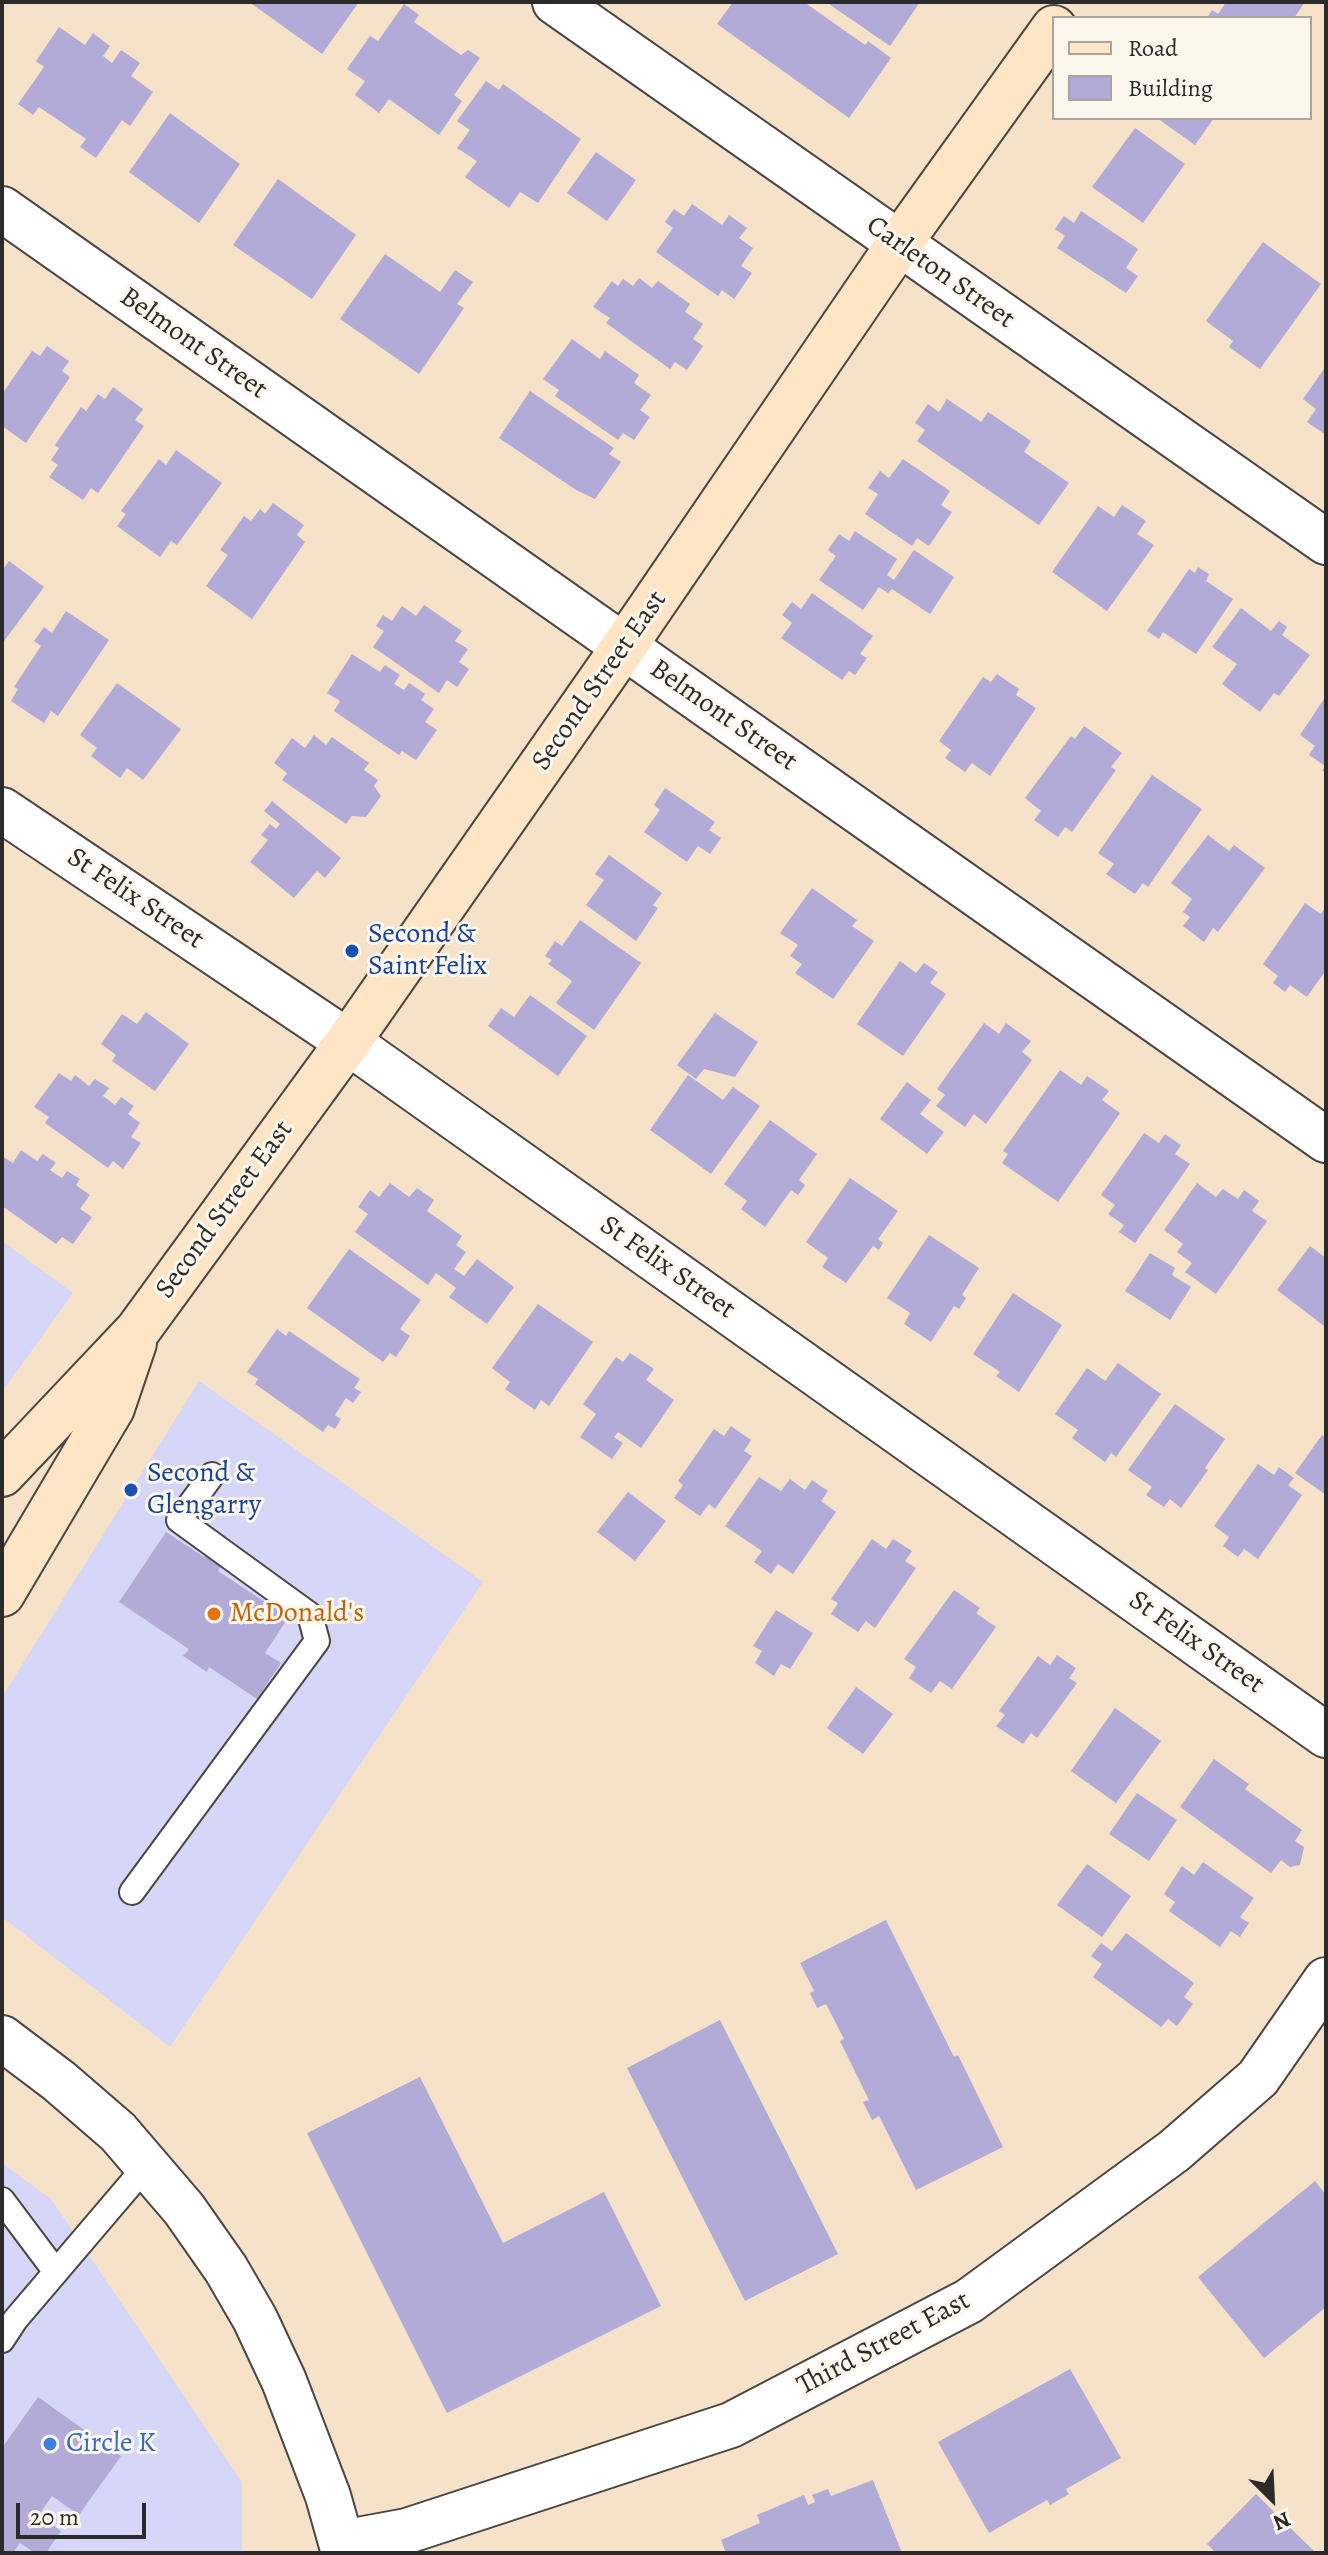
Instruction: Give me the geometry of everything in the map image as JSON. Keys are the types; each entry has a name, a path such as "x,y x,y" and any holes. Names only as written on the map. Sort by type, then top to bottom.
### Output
{"main road":[{"name":"Second Street East","path":"2,1474 138,1330 348,1042 623,648 899,244 1052,31"},
{"name":"Second Street East","path":"2,1594 112,1408 138,1330"}],"street":[{"name":"Carleton Street","path":"555,2 1326,542"},
{"name":"Belmont Street","path":"2,209 1326,1140"},
{"name":"St Felix Street","path":"2,810 348,1042 1326,1735"},
{"name":"Third Street East","path":"343,2548 407,2531 731,2425 969,2301 1174,2151 1258,2078 1326,1980"},
{"path":"2,2038 118,2132 184,2209 218,2257 255,2319 284,2381 328,2496 343,2548"}],"lane":[{"path":"132,1892 317,1641 310,1615 179,1520 212,1475"},
{"path":"2,2340 147,2165"},
{"path":"2,2200 56,2272"}],"shaded area":[{"path":"2,1241 73,1293 2,1392"},
{"path":"199,1381 483,1582 170,2047 2,1917 2,1697"},
{"path":"2,2163 51,2199 242,2482 242,2553 2,2553"}],"building":[{"path":"249,2 359,2 322,54"},
{"path":"733,2 804,2 865,45 868,41 891,58 849,118 717,24"},
{"path":"826,2 920,2 890,46"},
{"path":"1226,2 1305,2 1295,16 1208,16 1212,10 1218,14"},
{"path":"404,4 419,15 414,22 461,55 468,50 480,58 454,95 462,101 439,135 389,99 379,113 355,95 365,81 347,69 370,36 378,41"},
{"path":"59,27 85,45 93,33 110,46 103,56 112,63 121,50 140,63 131,76 153,92 130,126 122,120 96,158 80,147 86,139 39,107 33,115 18,104 44,67 36,61"},
{"path":"486,81 499,90 503,84 581,139 538,203 520,192 509,208 465,177 477,161 457,148 470,130 457,121"},
{"path":"170,113 240,164 199,223 129,172"},
{"path":"1160,120 1213,120 1195,145"},
{"path":"1135,128 1185,164 1143,223 1092,187"},
{"path":"596,152 636,180 607,221 567,193"},
{"path":"278,179 356,235 312,299 233,245"},
{"path":"692,204 722,225 729,215 747,228 739,238 753,248 741,266 752,273 734,299 722,290 718,296 656,252 673,228 665,222 674,209 684,216"},
{"path":"1081,211 1138,249 1126,268 1138,276 1126,293 1057,248 1065,236 1055,229 1064,216 1074,223"},
{"path":"1263,242 1321,284 1260,369 1229,347 1233,341 1206,321"},
{"path":"385,254 440,292 455,270 473,282 457,304 464,308 419,374 340,319"},
{"path":"639,278 652,288 658,281 690,304 685,312 703,324 693,339 703,346 687,370 675,362 670,369 606,323 610,318 593,307 612,281 618,286 623,279 633,286"},
{"path":"572,339 600,359 605,351 639,375 634,383 651,395 640,410 650,417 634,440 623,433 618,440 555,396 559,390 543,379"},
{"path":"47,346 69,361 62,371 70,377 26,443 2,426 2,394 32,351 40,356"},
{"path":"1326,366 1326,435 1307,422 1316,409 1303,399"},
{"path":"113,387 143,409 135,420 144,426 98,493 91,488 83,500 49,477 58,465 51,460 59,448 55,445 81,407 86,411 98,394 105,399"},
{"path":"530,391 614,448 609,454 621,462 595,499 576,490 499,438"},
{"path":"947,399 981,422 988,412 1031,441 1024,452 1069,483 1039,525 917,441 925,430 915,423 928,404 939,412"},
{"path":"176,450 222,483 177,545 171,541 160,557 117,526 126,514 121,511 159,459 166,465"},
{"path":"903,459 950,491 941,505 952,512 929,546 917,538 912,546 865,514 878,494 868,488 880,471 889,478"},
{"path":"273,503 304,525 297,535 305,542 252,619 206,586 228,555 220,550 244,516 251,521 260,509 265,514"},
{"path":"1122,505 1146,521 1137,534 1154,545 1107,611 1052,572 1098,506 1114,517"},
{"path":"855,531 897,559 887,575 894,580 914,550 954,577 930,614 892,589 888,593 879,587 863,610 819,580 836,556 828,550 839,534 849,541"},
{"path":"9,561 44,587 2,644 2,571"},
{"path":"1198,567 1209,574 1206,581 1233,599 1196,654 1163,632 1159,639 1147,631 1189,569 1195,573"},
{"path":"812,593 873,636 860,654 867,658 855,675 849,671 842,680 781,638 792,623 782,615 792,602 801,609"},
{"path":"424,605 462,631 455,641 468,649 459,662 469,669 457,687 447,680 439,693 373,647 384,631 376,626 383,615 392,621 402,606 416,616"},
{"path":"1241,608 1271,631 1279,621 1287,627 1282,635 1310,655 1279,696 1274,693 1260,712 1222,684 1237,664 1212,647"},
{"path":"66,611 109,640 58,716 51,711 44,723 11,701 18,689 14,687 41,646 34,641 44,627 52,633"},
{"path":"352,654 380,672 385,665 400,675 394,684 404,690 409,683 425,694 421,700 434,709 425,722 437,730 416,760 402,751 399,755 334,711 340,701 327,693"},
{"path":"997,674 1019,689 1016,695 1036,708 990,776 972,763 965,772 945,758 951,750 939,741 983,677 991,682"},
{"path":"117,683 181,729 143,780 127,768 120,778 91,756 97,748 80,735"},
{"path":"1326,696 1326,772 1322,771 1325,766 1309,755 1315,746 1300,735"},
{"path":"1084,726 1122,753 1111,767 1116,770 1072,832 1065,827 1058,837 1034,820 1041,811 1025,798 1071,736 1075,739"},
{"path":"314,735 326,745 332,737 369,763 364,770 378,780 374,786 381,796 366,817 352,816 346,824 282,780 287,773 274,763 292,738 305,748"},
{"path":"1152,775 1202,809 1148,887 1143,883 1135,894 1106,874 1114,864 1098,853"},
{"path":"665,788 715,822 709,830 721,838 710,854 698,846 687,862 644,832 660,810 654,805"},
{"path":"272,801 341,858 325,878 317,871 294,898 250,862 268,840 261,835 270,824 276,829 280,824 264,811"},
{"path":"1208,835 1229,851 1234,845 1265,868 1218,932 1213,928 1204,942 1183,926 1190,917 1183,912 1192,899 1171,883"},
{"path":"609,855 662,893 653,905 658,908 636,941 586,905 604,880 595,874"},
{"path":"812,888 857,920 852,926 874,941 833,999 795,973 802,964 790,956 798,945 780,933"},
{"path":"1305,903 1321,914 1326,906 1326,970 1307,997 1290,985 1285,992 1273,983 1278,976 1263,964"},
{"path":"580,920 641,963 594,1030 556,1003 572,981 548,964 552,960 545,956 555,941 562,946"},
{"path":"900,961 916,973 924,963 938,972 930,983 946,994 903,1056 857,1024"},
{"path":"530,995 587,1036 558,1076 488,1026 501,1008 514,1017"},
{"path":"146,1012 189,1044 155,1091 112,1061 116,1055 101,1044 122,1014 137,1024"},
{"path":"715,1013 758,1042 735,1077 704,1069 696,1079 677,1065"},
{"path":"984,1023 999,1034 1006,1023 1031,1041 1022,1052 1032,1060 986,1124 974,1114 965,1127 936,1106 945,1095 937,1089"},
{"path":"1060,1070 1081,1085 1087,1076 1109,1091 1102,1100 1120,1113 1058,1202 1002,1163 1008,1154 1003,1151"},
{"path":"59,1073 71,1081 75,1075 89,1086 95,1079 109,1088 103,1096 115,1105 121,1097 134,1106 128,1114 140,1123 131,1137 141,1143 123,1169 113,1161 108,1168 45,1123 49,1117 34,1107"},
{"path":"688,1075 723,1100 733,1087 760,1106 711,1174 650,1130"},
{"path":"907,1082 931,1100 920,1114 944,1132 927,1154 880,1119"},
{"path":"770,1120 817,1154 799,1180 805,1185 798,1195 791,1190 765,1227 741,1209 747,1201 724,1184"},
{"path":"1144,1133 1159,1143 1165,1134 1181,1145 1175,1154 1190,1164 1135,1243 1119,1232 1124,1225 1108,1214 1115,1205 1101,1195"},
{"path":"21,1150 37,1161 43,1154 56,1163 50,1170 62,1178 67,1171 80,1179 76,1185 90,1195 80,1209 92,1217 73,1244 62,1237 56,1244 2,1206 2,1156 13,1163"},
{"path":"850,1178 898,1211 878,1239 883,1243 879,1250 873,1246 846,1283 822,1267 828,1258 806,1242"},
{"path":"390,1183 409,1197 417,1188 434,1200 427,1211 462,1236 456,1245 466,1252 454,1269 464,1276 477,1259 514,1287 487,1324 449,1297 456,1288 436,1273 428,1285 355,1232 368,1214 358,1207 370,1190 379,1197"},
{"path":"1197,1183 1216,1197 1223,1189 1238,1199 1244,1190 1259,1201 1252,1211 1267,1221 1216,1294 1185,1272 1192,1263 1177,1252 1183,1244 1164,1230"},
{"path":"929,1235 979,1268 962,1295 966,1298 959,1309 954,1306 931,1342 904,1324 910,1313 887,1298"},
{"path":"1310,1246 1326,1258 1324,1326 1277,1290"},
{"path":"349,1249 421,1300 400,1329 410,1336 396,1357 390,1353 383,1362 307,1308"},
{"path":"1150,1253 1175,1268 1172,1275 1191,1287 1170,1320 1125,1291"},
{"path":"1013,1293 1062,1325 1019,1392 996,1376 1000,1372 973,1354"},
{"path":"538,1304 593,1342 549,1406 541,1400 535,1410 505,1389 510,1382 492,1368"},
{"path":"277,1329 286,1336 289,1331 360,1379 354,1388 361,1392 353,1403 346,1398 335,1415 341,1419 335,1429 328,1425 323,1432 255,1384 258,1379 247,1372"},
{"path":"630,1353 654,1369 646,1380 674,1400 641,1448 618,1432 614,1437 623,1443 612,1459 580,1437 596,1414 583,1404 616,1357 623,1362"},
{"path":"1118,1363 1161,1394 1116,1457 1111,1453 1105,1462 1072,1438 1078,1430 1055,1414 1087,1368 1105,1381"},
{"path":"1175,1404 1225,1439 1181,1508 1170,1499 1164,1507 1146,1495 1152,1487 1128,1470"},
{"path":"731,1426 751,1440 744,1451 752,1456 715,1509 709,1504 700,1516 674,1498 683,1485 678,1481 714,1429 724,1436"},
{"path":"1322,1435 1326,1438 1326,1495 1295,1473"},
{"path":"1258,1464 1274,1475 1279,1467 1294,1478 1288,1485 1302,1495 1258,1559 1244,1549 1238,1557 1223,1546 1229,1537 1214,1526"},
{"path":"759,1477 781,1491 790,1479 805,1490 812,1480 828,1491 821,1501 836,1512 793,1574 778,1564 771,1574 754,1562 762,1551 725,1526"},
{"path":"628,1492 666,1521 635,1561 597,1532"},
{"name":"McDonald's","path":"166,1532 204,1557 208,1553 223,1563 218,1571 274,1608 277,1602 292,1612 265,1653 281,1663 257,1699 209,1667 207,1672 183,1656 189,1649 119,1602"},
{"path":"872,1539 886,1549 893,1539 912,1551 905,1561 916,1568 875,1628 866,1621 858,1632 831,1614 838,1603 831,1599"},
{"path":"954,1590 980,1608 976,1613 996,1627 952,1689 940,1681 931,1693 909,1678 916,1667 904,1659"},
{"path":"776,1610 813,1633 790,1669 781,1664 774,1676 755,1663 762,1651 753,1646"},
{"path":"1057,1655 1076,1668 1069,1678 1077,1683 1037,1738 1031,1733 1023,1744 996,1726 1005,1715 999,1711 1038,1656 1050,1665"},
{"path":"856,1687 893,1714 863,1754 827,1728"},
{"path":"1115,1708 1161,1741 1116,1803 1071,1771"},
{"path":"1214,1759 1249,1784 1245,1789 1302,1830 1295,1841 1304,1847 1300,1865 1290,1867 1281,1860 1271,1873 1180,1807"},
{"path":"1137,1793 1177,1820 1149,1861 1109,1834"},
{"path":"1203,1862 1254,1898 1240,1917 1249,1923 1240,1937 1231,1931 1220,1947 1169,1911 1175,1902 1164,1894 1182,1866 1194,1875"},
{"path":"1087,1864 1131,1896 1102,1937 1057,1905"},
{"path":"886,1920 1003,2147 916,2190 879,2116 872,2120 863,2102 869,2100 840,2041 844,2039 826,2004 817,2008 810,1993 814,1991 800,1963"},
{"path":"1126,1933 1194,1983 1184,1997 1193,2004 1177,2026 1168,2019 1161,2027 1093,1977 1102,1964 1091,1956 1101,1943 1112,1951"},
{"path":"720,2020 838,2254 745,2301 627,2068"},
{"path":"420,2077 503,2243 604,2192 661,2306 447,2413 307,2133"},
{"path":"1315,2181 1326,2195 1326,2307 1264,2358 1198,2277"},
{"path":"1070,2369 1121,2458 1066,2489 1069,2494 1050,2505 1047,2500 989,2533 938,2442"},
{"path":"38,2397 121,2456 79,2515 52,2496 39,2515 61,2531 46,2553 35,2553 20,2543 13,2553 2,2553 2,2448"},
{"path":"873,2480 902,2553 726,2553 721,2540 760,2523 757,2515 804,2495 808,2505 815,2502 812,2495 828,2489 831,2496"},
{"path":"1256,2494 1316,2553 1216,2553 1207,2544"}],"place":[{"name":"Second & Saint Felix","path":"352,951"},
{"name":"Second & Glengarry","path":"131,1490"},
{"name":"McDonald's","path":"214,1614"},
{"name":"Circle K","path":"50,2444"}]}
